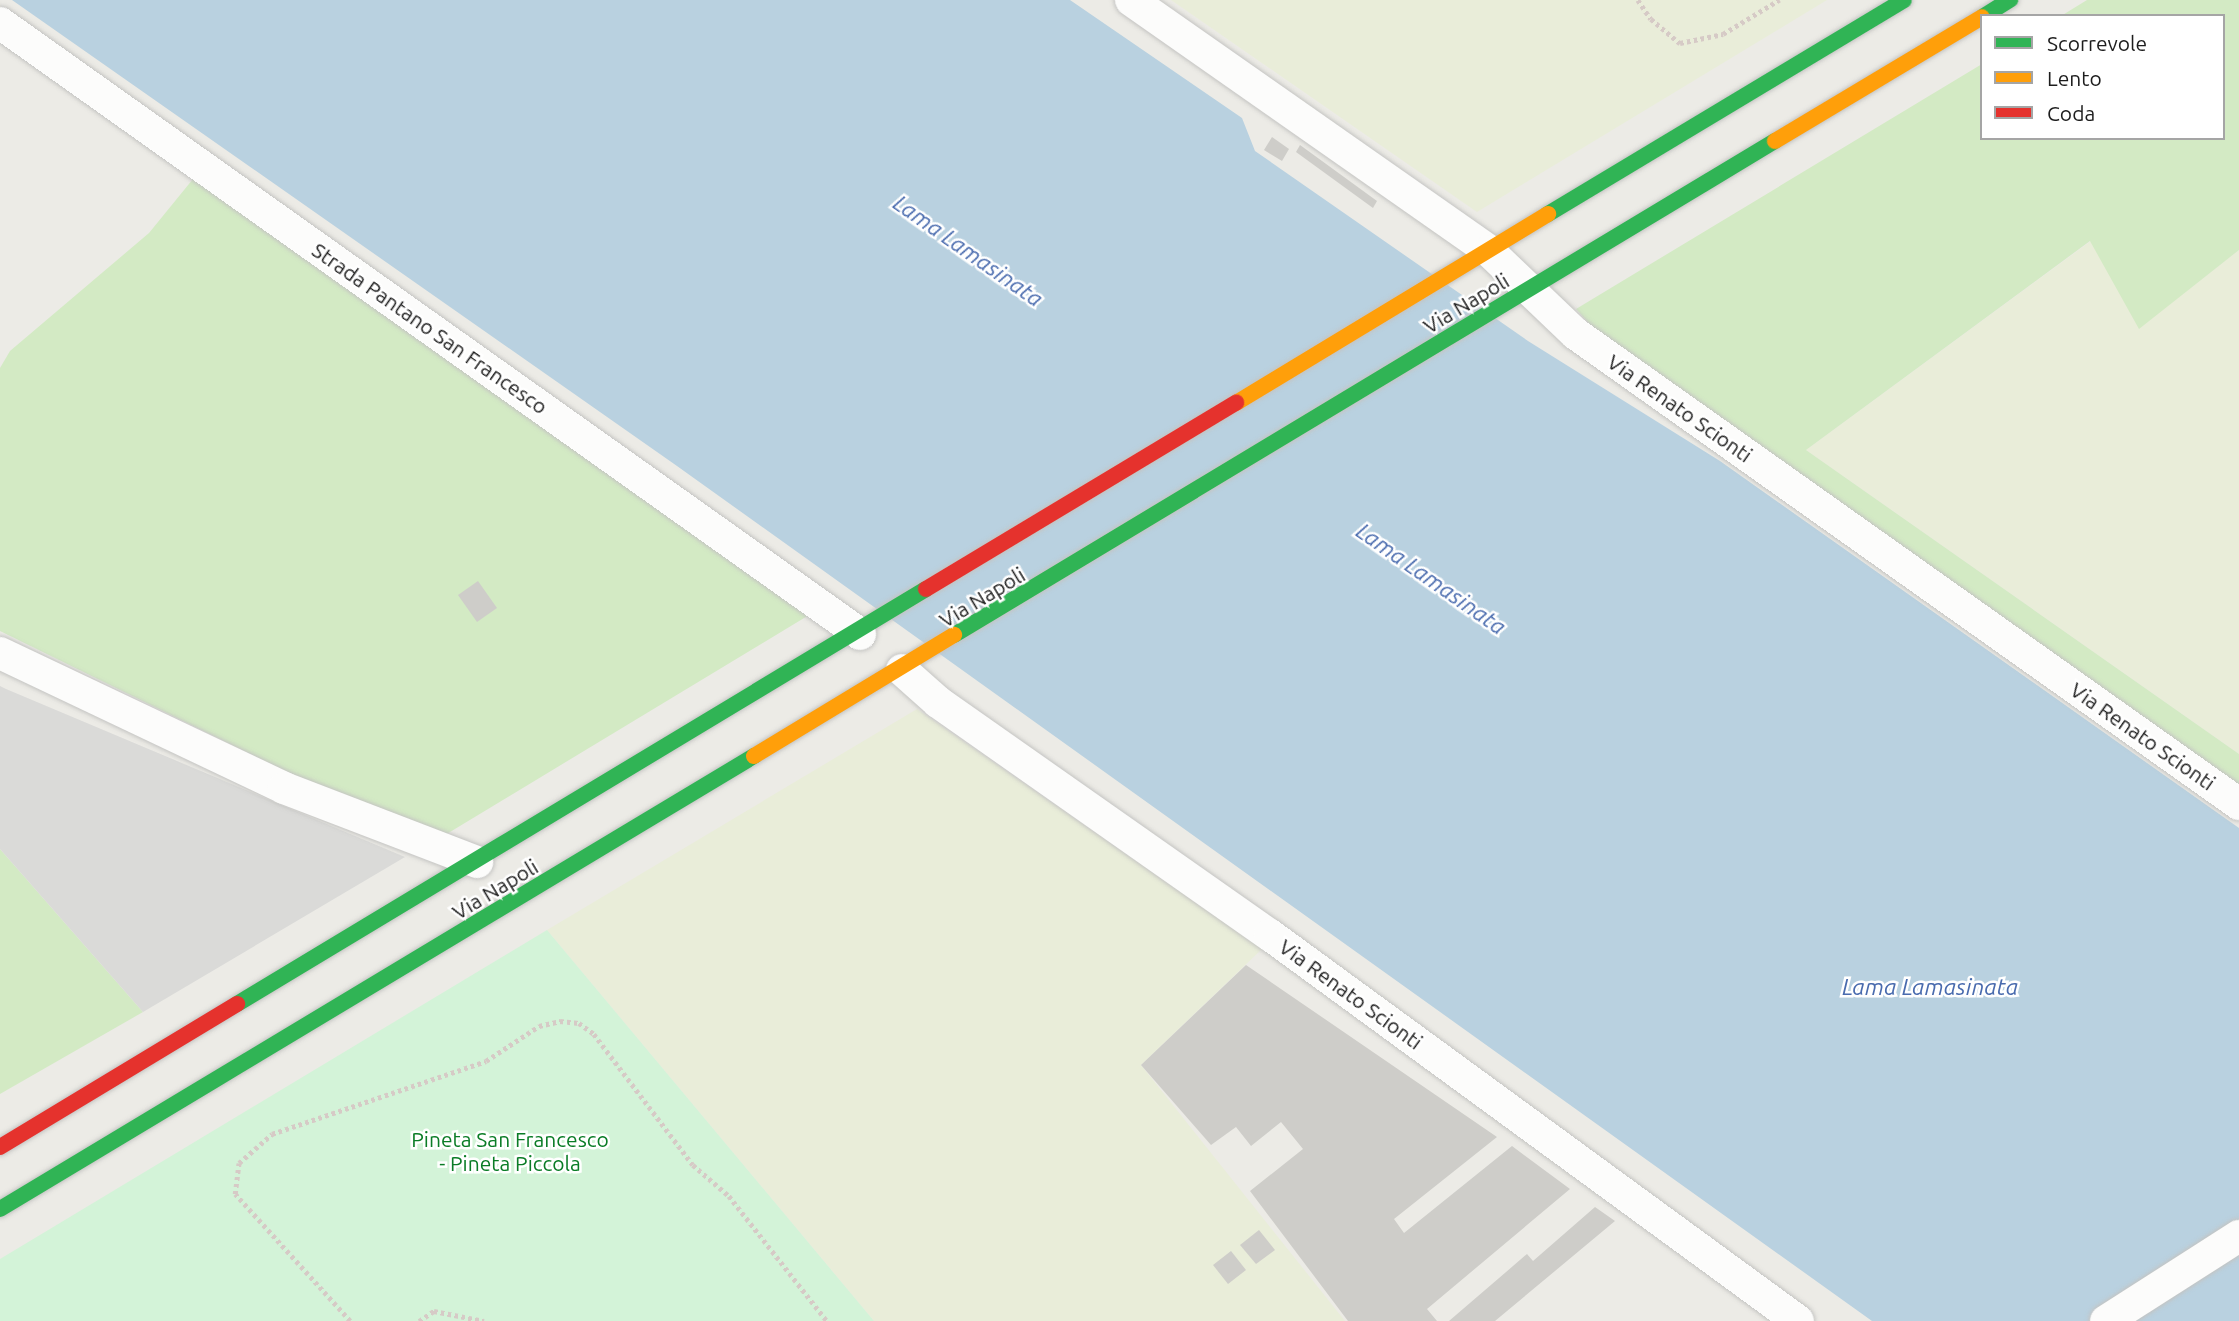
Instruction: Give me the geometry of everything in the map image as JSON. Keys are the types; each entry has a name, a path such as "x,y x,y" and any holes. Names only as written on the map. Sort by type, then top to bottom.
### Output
{"main road":[{"name":"Via Napoli","path":"0,1147 860,634 1904,0"},
{"name":"Via Napoli","path":"1986,14 2010,0"},
{"name":"Via Napoli","path":"0,1209 902,670 1980,18"}],"street":[{"name":"Via Renato Scionti","path":"1131,0 1489,251 1520,295 2239,804"},
{"name":"Strada Pantano San Francesco","path":"0,23 860,634"},
{"path":"0,653 284,788 477,862"},
{"name":"Via Renato Scionti","path":"902,670 938,702 1270,935 1798,1321"},
{"path":"2106,1321 2239,1236"}],"path":[{"path":"1638,0 1651,19 1679,43 1723,34 1779,0"},
{"path":"350,1321 235,1194 239,1163 272,1134 486,1061 539,1026 561,1021 579,1023 594,1034 693,1165 729,1196 827,1321"},
{"path":"419,1321 433,1311 485,1321"}],"green space":[{"path":"1171,0 1827,0 1477,212"},
{"path":"2087,0 2239,0 2239,250 2139,329 2090,241 1806,450 2239,754 2239,790 1605,341 1576,309 1980,65 1980,140 2225,140 2225,14 2064,14"},
{"path":"193,179 814,612 445,835 295,776 0,631 0,368 10,351 149,233"},
{"path":"2091,241 2139,328 2239,250 2239,754 1806,450"},
{"path":"917,709 1262,949 1141,1065 1345,1321 874,1321 547,930"},
{"path":"0,849 143,1012 0,1094"},
{"name":"Pineta San Francesco - Pineta Piccola","path":"547,930 874,1321 0,1321 0,1259"}],"shaded area":[{"path":"0,686 405,857 143,1012 0,849"}],"water":[{"name":"Lama Lamasinata","path":"12,0 1070,0 1242,118 1255,151 1528,341 1720,461 2239,828 2239,1321 1872,1321 677,466"}],"building":[{"path":"1272,137 1289,149 1282,161 1264,150"},
{"path":"1300,145 1377,201 1373,208 1296,152"},
{"path":"478,581 497,608 477,622 458,595"},
{"path":"1246,965 1497,1137 1394,1219 1404,1233 1512,1146 1570,1189 1427,1309 1437,1321 1348,1321 1250,1191 1303,1149 1281,1122 1251,1146 1236,1127 1211,1145 1141,1065"},
{"path":"1595,1207 1615,1221 1495,1321 1449,1321 1527,1254 1533,1261"},
{"path":"1259,1230 1275,1250 1256,1264 1240,1245"},
{"path":"1231,1251 1246,1270 1228,1284 1213,1265"}],"traffic: fast":[{"path":"1548,214 1904,0"},
{"path":"1987,14 2010,0"},
{"path":"954,635 1775,141"},
{"path":"237,1004 926,589"},
{"path":"0,1209 754,756"}],"traffic: slow":[{"path":"1775,141 1980,18"},
{"path":"1236,403 1548,214"},
{"path":"754,756 954,635"}],"traffic: jam":[{"path":"926,589 1236,403"},
{"path":"0,1147 237,1004"}]}
